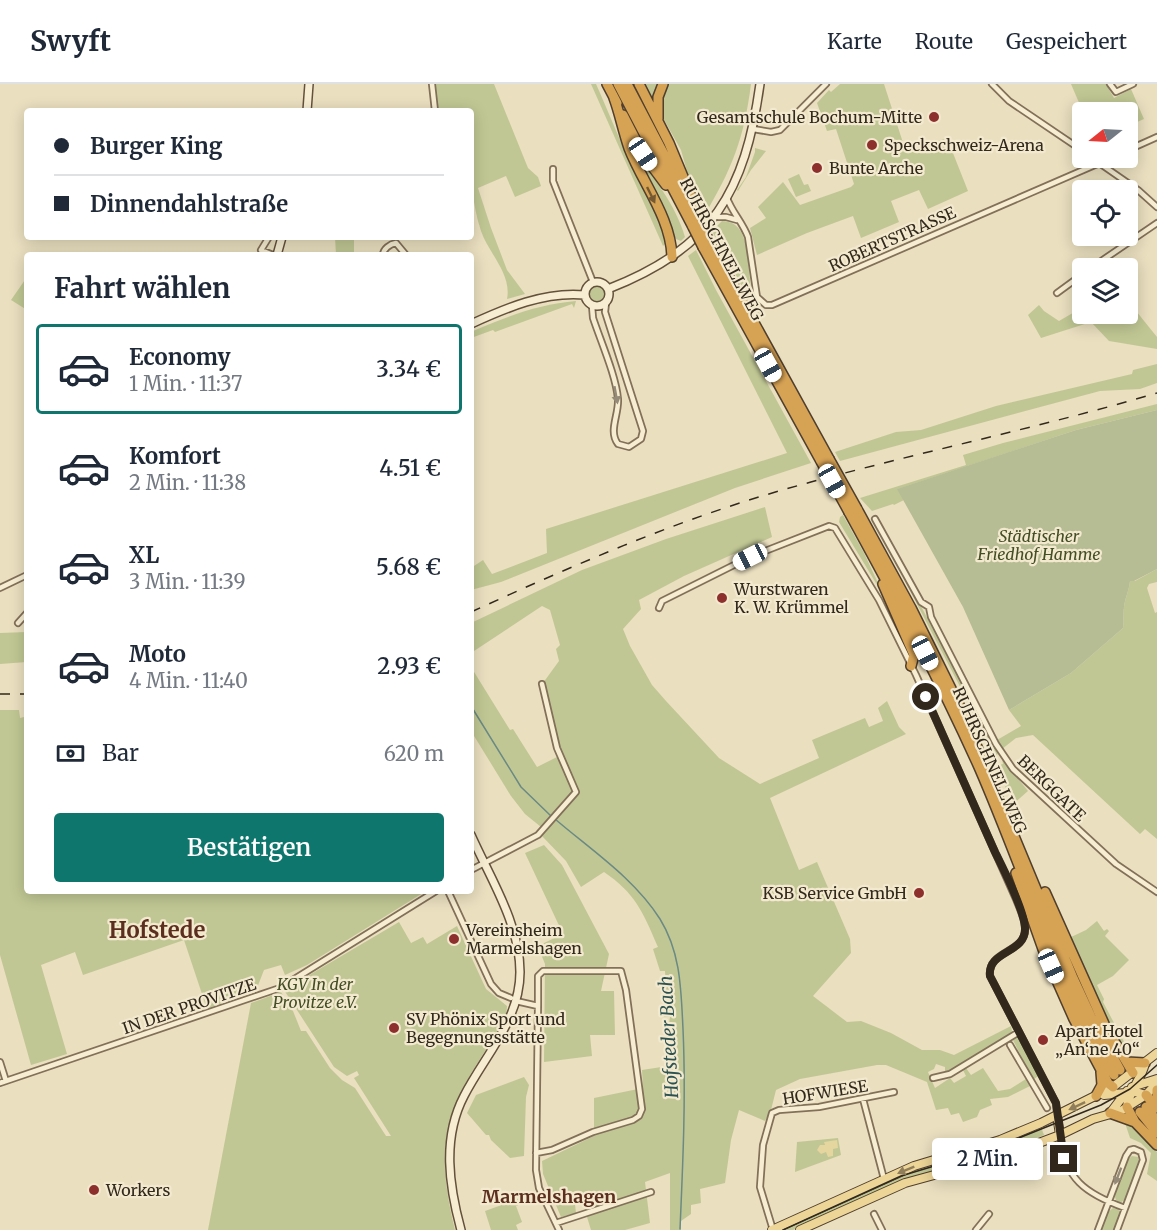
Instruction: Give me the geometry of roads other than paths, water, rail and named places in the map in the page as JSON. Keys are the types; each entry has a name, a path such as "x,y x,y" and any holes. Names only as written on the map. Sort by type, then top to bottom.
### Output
{"highway":[{"path":"607,84 643,154 693,223"},
{"name":"RUHRSCHNELLWEG","path":"618,84 825,460 911,608 948,680 1013,828 1073,978 1091,1017 1120,1069"},
{"name":"RUHRSCHNELLWEG","path":"627,84 693,223"},
{"path":"639,84 682,172 697,209 693,223"},
{"path":"658,122 658,97 663,84"},
{"path":"614,98 629,149 669,233 672,257"},
{"name":"RUHRSCHNELLWEG","path":"853,510 863,537 935,673 979,767 1084,1021 1120,1069"},
{"path":"863,537 914,655 911,666"},
{"path":"1013,828 1113,1042 1120,1069"},
{"path":"1008,839 1017,878 1043,949 1074,1019 1108,1083 1113,1087"},
{"path":"1120,1069 1145,1063"},
{"path":"1120,1069 1133,1073"},
{"path":"1096,1096 1102,1085 1101,1070"},
{"path":"1157,1090 1157,1101"},
{"path":"1146,1095 1157,1108"},
{"path":"1127,1107 1135,1122 1157,1145"},
{"path":"1157,1121 1143,1110 1157,1133"},
{"path":"1110,1113 1135,1122"}],"main road":[{"path":"773,1230 914,1166 1059,1119 1113,1087 1157,1053"},
{"path":"1110,1113 1143,1073 1145,1063"},
{"path":"1127,1107 1133,1073"},
{"path":"1096,1096 1131,1090 1157,1081"},
{"path":"800,1230 905,1183 1007,1155 1060,1135 1076,1126 1127,1107 1146,1095 1157,1081"},
{"path":"1113,1087 1146,1095"},
{"path":"1059,1119 1076,1126"},
{"path":"1059,1119 1060,1135"}],"street":[{"path":"307,108 309,84"},
{"path":"432,84 435,108"},
{"path":"608,289 659,266 672,257 695,238 727,198 743,165 753,129 758,84"},
{"path":"753,129 771,132 780,130 826,84"},
{"path":"992,84 1012,103 1072,144"},
{"path":"1110,84 1116,92 1133,84"},
{"path":"1138,146 1157,137"},
{"name":"ROBERTSTRASSE","path":"727,198 732,212 740,221 748,237 757,297 766,305 772,305 1087,168"},
{"path":"1106,168 1138,190 1157,207"},
{"path":"553,169 553,181 593,282"},
{"path":"713,217 729,217 740,221"},
{"path":"1106,258 1157,223"},
{"path":"266,252 261,250 267,240"},
{"path":"383,252 396,243 404,252"},
{"path":"592,306 593,318 618,397 614,438 618,444 629,447 641,439 643,431 605,312 609,296 608,289 603,284 593,282"},
{"path":"593,282 587,287 585,294 587,302 592,306 606,303"},
{"path":"1056,293 1072,282"},
{"path":"474,323 531,301 585,294"},
{"path":"608,365 621,361"},
{"name":"BERGGATE","path":"875,519 921,602 929,607 931,617 1005,759 1023,779 1116,864 1157,892"},
{"path":"659,608 662,601 750,557 830,526 835,528 873,591 911,666 1003,868 1023,921 1024,933 1021,943 997,958 989,969 991,979 1056,1103 1059,1119"},
{"path":"0,588 24,576"},
{"path":"18,623 24,616"},
{"path":"474,868 538,835 576,792 557,748 542,684"},
{"path":"462,1230 450,1175 450,1144 453,1127 463,1098 507,1024 520,972 516,939 474,842"},
{"name":"IN DER PROVITZE","path":"0,1083 280,988 430,894"},
{"path":"449,894 491,984 499,993 538,1006"},
{"path":"536,1153 552,1150 593,1132 633,1120 639,1116 642,1109 630,1013 621,971 543,971 538,976 536,1153 538,1182 559,1230"},
{"path":"933,1077 950,1074 1019,1032"},
{"path":"1010,1045 1047,1108"},
{"path":"0,1062 6,1080"},
{"path":"1032,1083 1042,1077"},
{"name":"HOFWIESE","path":"773,1230 760,1187 763,1145 768,1120 772,1113 779,1110 819,1107 894,1092"},
{"path":"863,1099 884,1179"},
{"path":"1060,1135 1064,1159 1074,1178 1083,1188 1108,1202 1125,1208"},
{"path":"1098,1230 1130,1150 1134,1149 1141,1152 1143,1160 1117,1230"},
{"path":"556,1223 651,1192"},
{"path":"874,1214 882,1230"},
{"path":"976,1230 989,1214"}],"waterway":[{"name":"Hofsteder Bach","path":"474,711 521,787 551,816"},
{"name":"Hofsteder Bach","path":"555,819 638,890 660,919 676,958 679,972 684,1054 680,1229"}],"tram line":[{"path":"783,1230 901,1176 994,1148 1101,1105 1130,1089 1157,1065"}],"railway":[{"path":"474,611 623,546 739,503 826,478 1063,419 1157,393"},
{"path":"0,694 24,694"}],"place":[{"name":"Gesamtschule Bochum-Mitte","path":"934,117"},
{"name":"Speckschweiz-Arena","path":"872,145"},
{"name":"Bunte Arche","path":"817,168"},
{"name":"Wurstwaren K. W. Krümmel","path":"722,598"},
{"name":"KSB Service GmbH","path":"919,893"},
{"name":"Vereinsheim Marmelshagen","path":"454,939"},
{"name":"SV Phönix Sport und Begegnungsstätte","path":"394,1028"},
{"name":"Apart Hotel „An‘ne 40“","path":"1043,1040"},
{"name":"Workers","path":"94,1190"}],"district":[{"name":"Hofstede","path":"157,930"},
{"name":"Marmelshagen","path":"549,1197"}],"park label":[{"name":"Städtischer Friedhof Hamme","path":"1039,545"},
{"name":"KGV In der Provitze e.V.","path":"315,993"}]}
